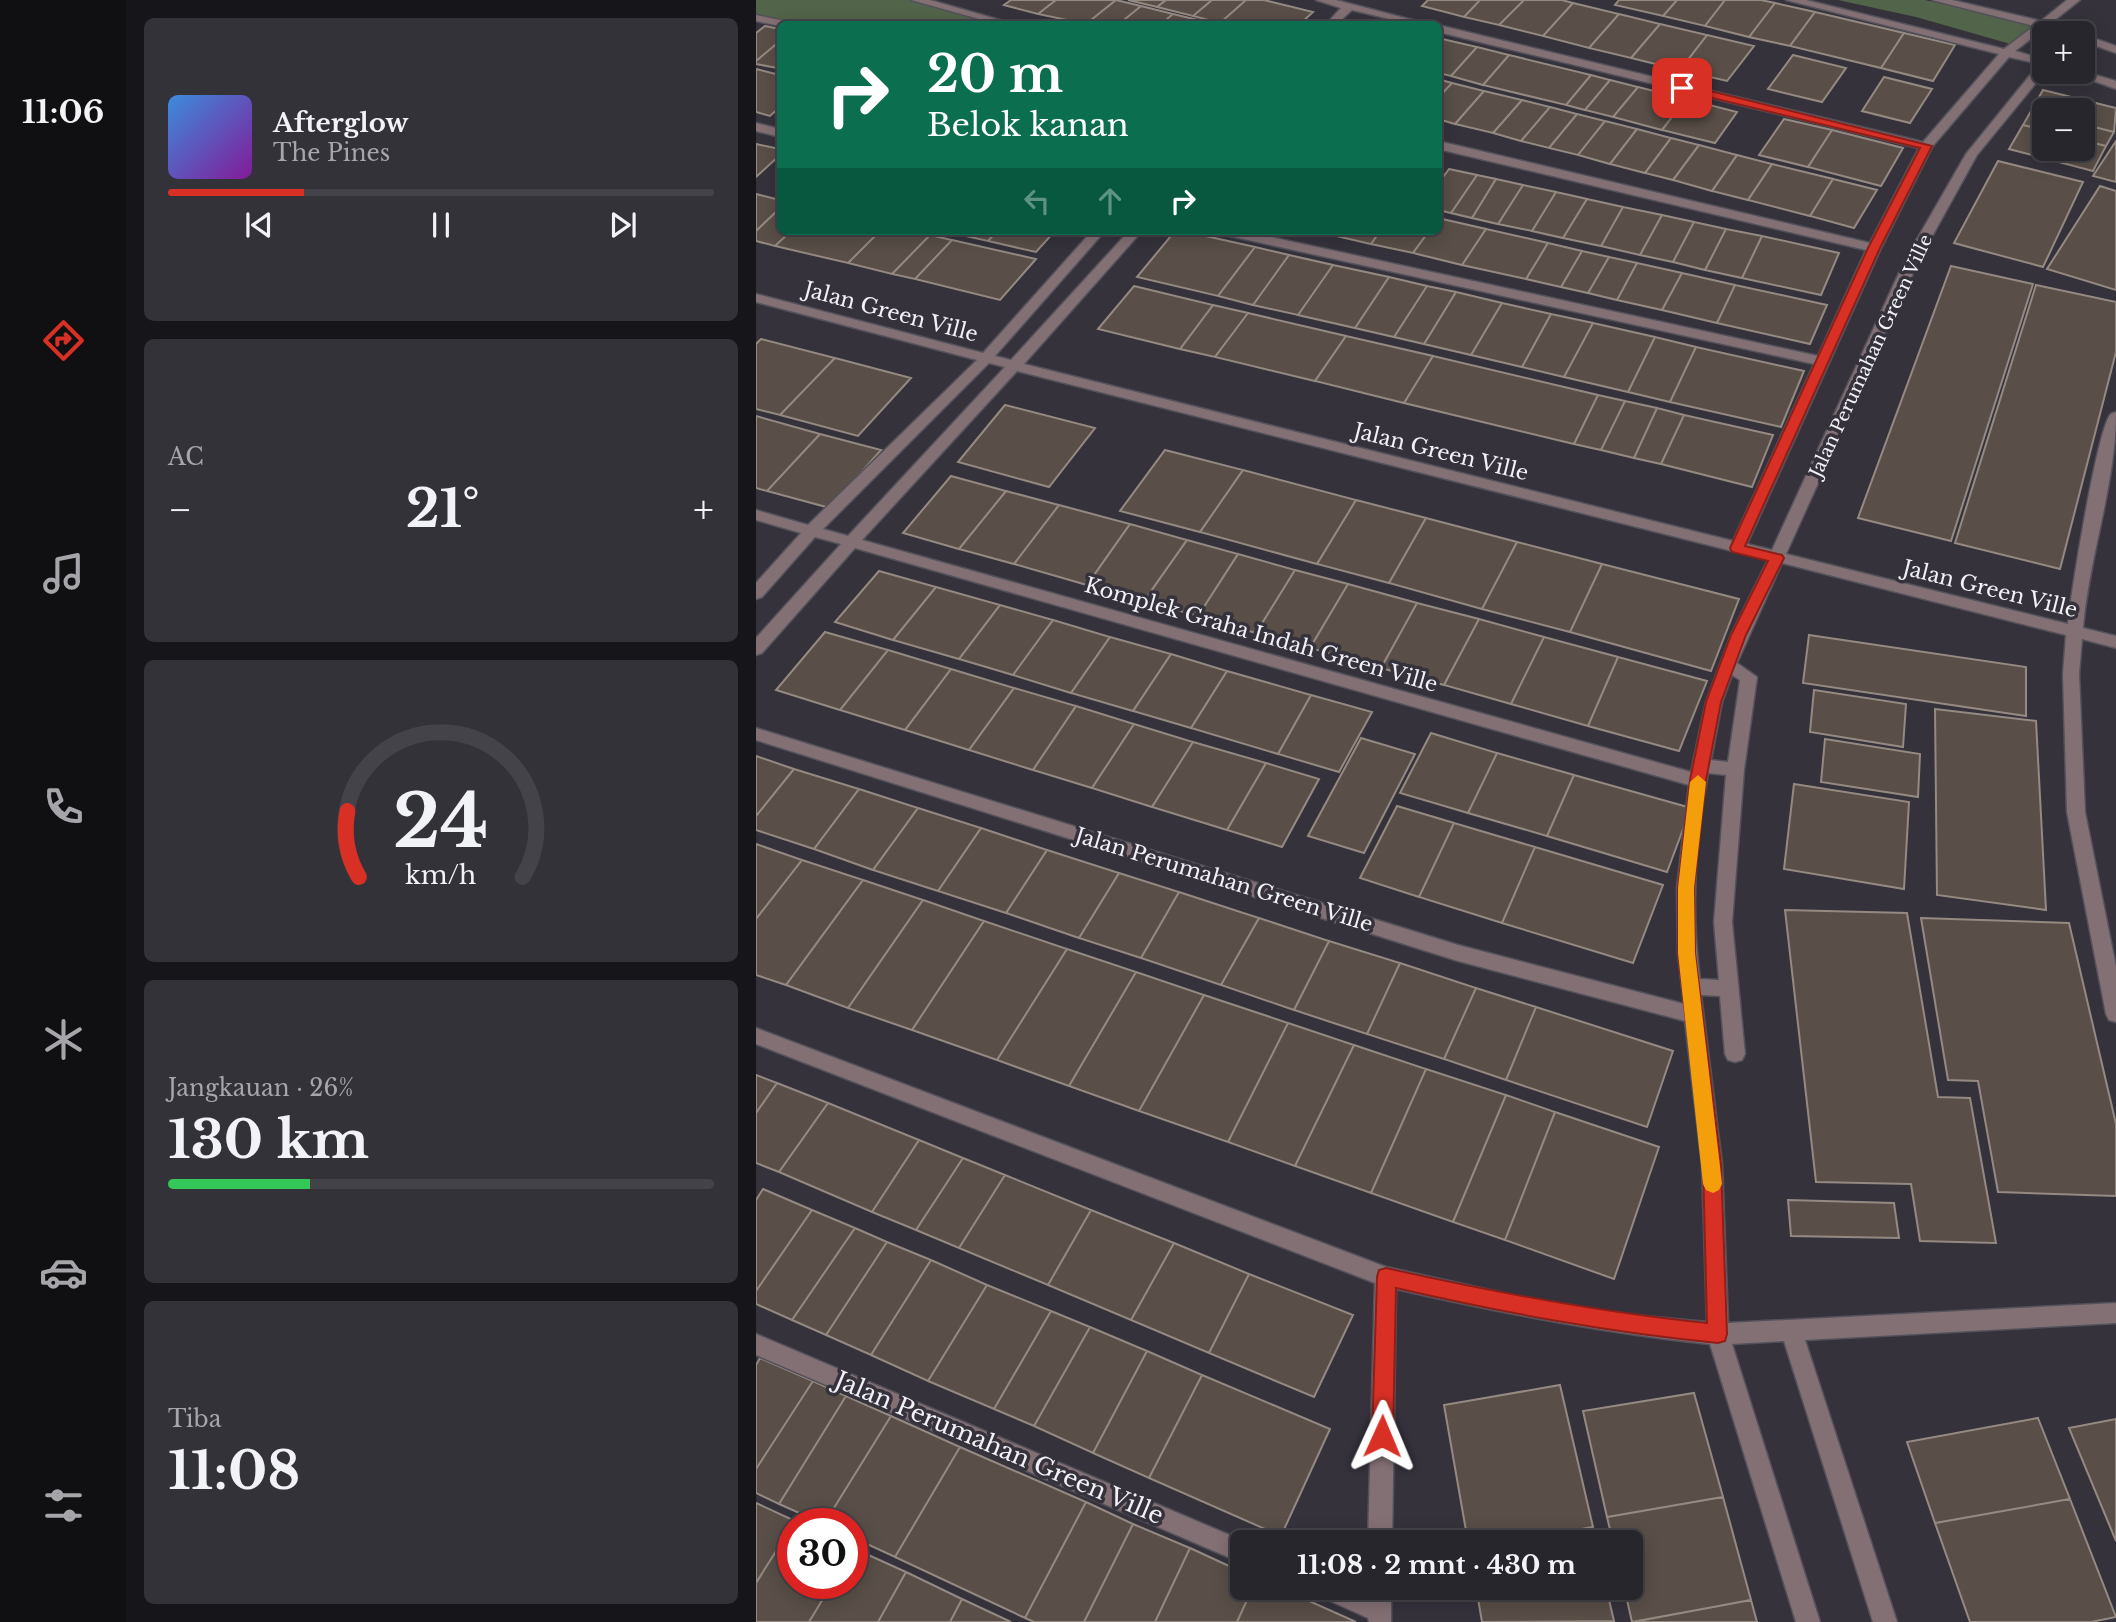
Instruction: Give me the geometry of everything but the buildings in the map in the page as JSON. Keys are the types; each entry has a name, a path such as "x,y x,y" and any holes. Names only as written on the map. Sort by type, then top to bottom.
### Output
{"street":[{"path":"917,0 996,21"},
{"path":"1322,0 1410,21"},
{"name":"Jalan Perumahan Green Ville","path":"1792,0 2032,59"},
{"path":"1938,0 2032,22"},
{"name":"Jalan Perumahan Green Ville","path":"2046,21 2074,0"},
{"path":"1334,21 1349,7"},
{"path":"756,18 777,22"},
{"path":"1442,29 1926,146"},
{"name":"Jalan Perumahan Green Ville","path":"1737,548 1874,248 1926,146 2007,52 2032,32"},
{"path":"2095,42 2116,50"},
{"name":"Jalan Perumahan Green Ville","path":"1808,1622 1718,1334 1712,1164 1687,953 1686,888 1700,773 1714,702 1739,635 1777,558 1912,260 1972,154 2032,78"},
{"path":"2095,78 2116,85"},
{"path":"756,127 777,132"},
{"path":"1442,146 1874,248"},
{"path":"756,593 812,530 987,358 1095,235"},
{"path":"756,649 849,541 1016,366 1132,235"},
{"name":"Jalan Perumahan Green Ville","path":"1243,235 1822,361"},
{"name":"Jalan Green Ville","path":"756,298 1016,366 2116,642"},
{"path":"2116,417 2107,445 2078,597 2071,674 2076,812 2116,1014"},
{"name":"Komplek Graha Indah Green Ville","path":"756,515 1700,773 1735,770"},
{"path":"1728,665 1749,677 1735,770 1723,922 1735,1054"},
{"name":"Jalan Perumahan Green Ville","path":"756,733 1458,953 1695,1015"},
{"path":"1691,987 1727,988"},
{"path":"756,1036 1386,1277 1529,1308 1621,1324 1718,1334 2116,1313"},
{"path":"1380,1530 1386,1277"},
{"path":"1791,1330 1885,1622"},
{"name":"Jalan Perumahan Green Ville","path":"756,1344 1230,1547"},
{"path":"1362,1600 1379,1606"}],"green space":[{"path":"756,0 913,0 994,21 788,21 756,14"},
{"path":"1838,0 1925,0 2032,25 2032,39 2021,47 1916,17"}],"slow traffic":[{"path":"1698,782 1686,888 1687,953 1713,1184"}],"route":[{"path":"1382,1436 1386,1277 1516,1306 1621,1324 1718,1334 1712,1164 1687,953 1686,888 1698,780 1714,702 1739,635 1777,558 1737,548 1874,248 1926,146 1682,88"}]}
